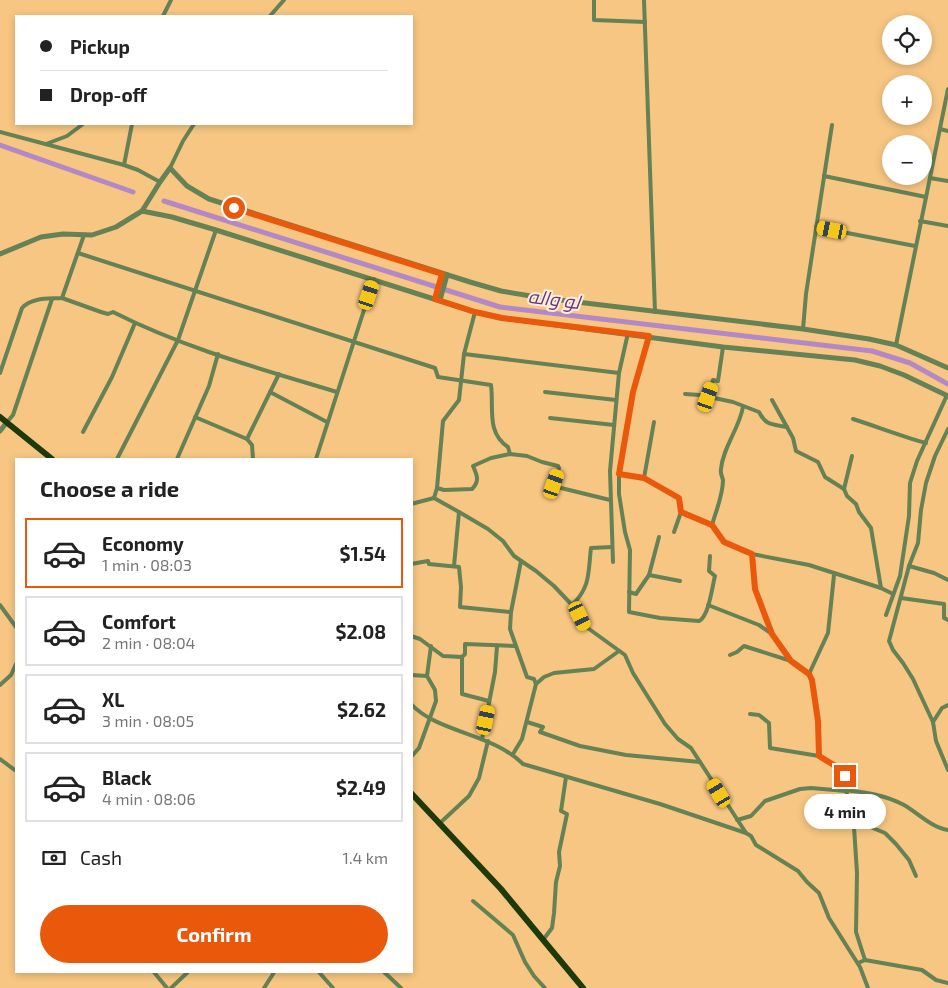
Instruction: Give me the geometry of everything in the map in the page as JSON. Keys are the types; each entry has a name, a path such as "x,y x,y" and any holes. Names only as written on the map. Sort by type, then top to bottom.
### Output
{"main road":[{"path":"0,416 51,458"},
{"path":"413,795 500,888 583,988"}],"street":[{"path":"164,15 171,0"},
{"path":"271,15 284,0"},
{"path":"594,0 594,20 645,22"},
{"path":"644,0 655,312"},
{"path":"932,168 948,89"},
{"path":"44,145 67,136 82,125"},
{"path":"124,165 132,125"},
{"path":"0,254 41,238 63,234 92,235 116,228 142,211 170,168 193,125"},
{"path":"803,329 806,294 832,125"},
{"path":"940,129 948,131"},
{"path":"0,132 124,165 160,182"},
{"path":"170,168 187,186 209,199 445,274 509,292 869,338 896,345 948,368"},
{"path":"824,176 926,197"},
{"path":"932,178 948,181"},
{"path":"896,345 929,185"},
{"path":"142,211 172,217 216,230 475,312 502,318 628,333 723,347 855,360 904,375 947,396 917,461 910,483 909,516 900,576 886,615"},
{"path":"920,221 948,226"},
{"path":"816,227 915,246"},
{"path":"118,458 178,340 216,230"},
{"path":"62,298 84,235"},
{"path":"78,253 434,368 438,377 491,385 493,397 491,414 494,429 501,442 508,447 510,454"},
{"path":"437,300 445,274"},
{"path":"316,458 374,279"},
{"path":"0,374 22,308 27,303 41,299 62,298 108,314 113,312 178,340 337,392"},
{"path":"0,430 13,415 52,299"},
{"path":"434,498 437,488 443,421 459,400 464,354 475,312"},
{"path":"83,432 112,377 135,323"},
{"path":"613,562 610,471 618,373 628,333"},
{"path":"649,336 633,392 619,474 619,494 630,550 629,612 660,618 701,621 706,614 715,576 709,571 710,556"},
{"path":"708,397 714,380 718,381 723,347"},
{"path":"177,458 209,386 218,354"},
{"path":"464,354 618,373"},
{"path":"247,439 279,374"},
{"path":"270,392 327,422"},
{"path":"545,392 616,400"},
{"path":"685,394 733,402 759,412 762,419 768,424 787,427"},
{"path":"772,400 793,438 796,452 816,460 825,477 844,489 847,496 856,504 858,512 871,528 880,588"},
{"path":"712,525 723,480 720,471 728,443 742,415 743,407"},
{"path":"195,417 247,439 252,445 253,458"},
{"path":"550,418 614,425"},
{"path":"853,419 926,443"},
{"path":"644,478 654,422"},
{"path":"948,429 934,456 926,483 918,543 909,566 889,641 913,680 933,722 936,742 948,770"},
{"path":"437,488 444,490 472,489 477,484 478,477 473,466 492,458 510,454 528,456 558,466 554,484 557,487 610,500"},
{"path":"844,489 852,456"},
{"path":"619,474 644,478 679,498 681,512 674,532"},
{"path":"413,503 434,498 488,529 503,541 514,556 542,576 572,605 584,626 620,651 625,656 633,673 665,724 678,739 691,748 746,833"},
{"path":"454,566 459,512"},
{"path":"681,512 712,525 724,542 752,554 809,565 893,594"},
{"path":"629,592 636,594 649,576 659,537"},
{"path":"572,605 582,595 587,586 591,548 612,547"},
{"path":"752,554 755,589 772,634 791,661"},
{"path":"413,564 428,561 429,564 459,567 460,607 511,612"},
{"path":"521,561 511,612 510,629 527,677 535,682"},
{"path":"909,566 948,580"},
{"path":"809,674 828,633 834,575"},
{"path":"649,576 680,581"},
{"path":"901,598 944,604 944,618 948,620"},
{"path":"0,605 15,626"},
{"path":"708,605 759,625 772,634"},
{"path":"413,637 431,646 443,656 462,657"},
{"path":"490,701 462,694 462,657 465,654 465,644 515,646"},
{"path":"413,755 419,748 436,701 435,690 427,676 431,646"},
{"path":"482,739 495,672 497,646"},
{"path":"730,655 738,652 744,646 791,661 809,674 812,680 818,721 819,756"},
{"path":"513,754 522,739 535,682 554,673 594,669 620,651"},
{"path":"0,685 11,675 15,666"},
{"path":"413,675 427,676"},
{"path":"933,722 942,708 948,705"},
{"path":"413,706 421,714 513,754 523,764 660,804 751,836 756,845 798,871 819,893 829,918 858,964 868,988"},
{"path":"750,714 759,715 769,723 770,748 819,756 844,772 850,817 854,827 857,873 856,932 865,960"},
{"path":"527,722 543,727 540,732 580,746 626,755 700,762"},
{"path":"439,824 469,796 479,778 488,742"},
{"path":"0,759 15,770"},
{"path":"543,940 552,928 556,882 560,866 559,852 567,814 561,810 566,777"},
{"path":"737,820 751,816 765,801 800,789 846,791"},
{"path":"916,876 909,860 885,833 862,824 844,790 865,792 886,798 903,805 929,822 948,830"},
{"path":"474,901 513,935 525,962 545,988"},
{"path":"858,964 865,960 922,970 936,980 948,983"},
{"path":"155,973 169,988 187,973"},
{"path":"264,988 274,973"},
{"path":"320,973 333,988"},
{"path":"385,973 401,988"}],"waterway":[{"path":"0,145 133,192"},
{"name":"لو واله","path":"164,201 500,307 872,351 910,363 948,384"}],"route":[{"path":"234,208 442,274 435,299 475,312 502,318 649,336 633,392 619,474 644,478 679,498 681,512 712,525 724,542 752,554 755,589 772,634 791,661 809,674 812,680 818,721 819,756 842,770 845,776"}]}
